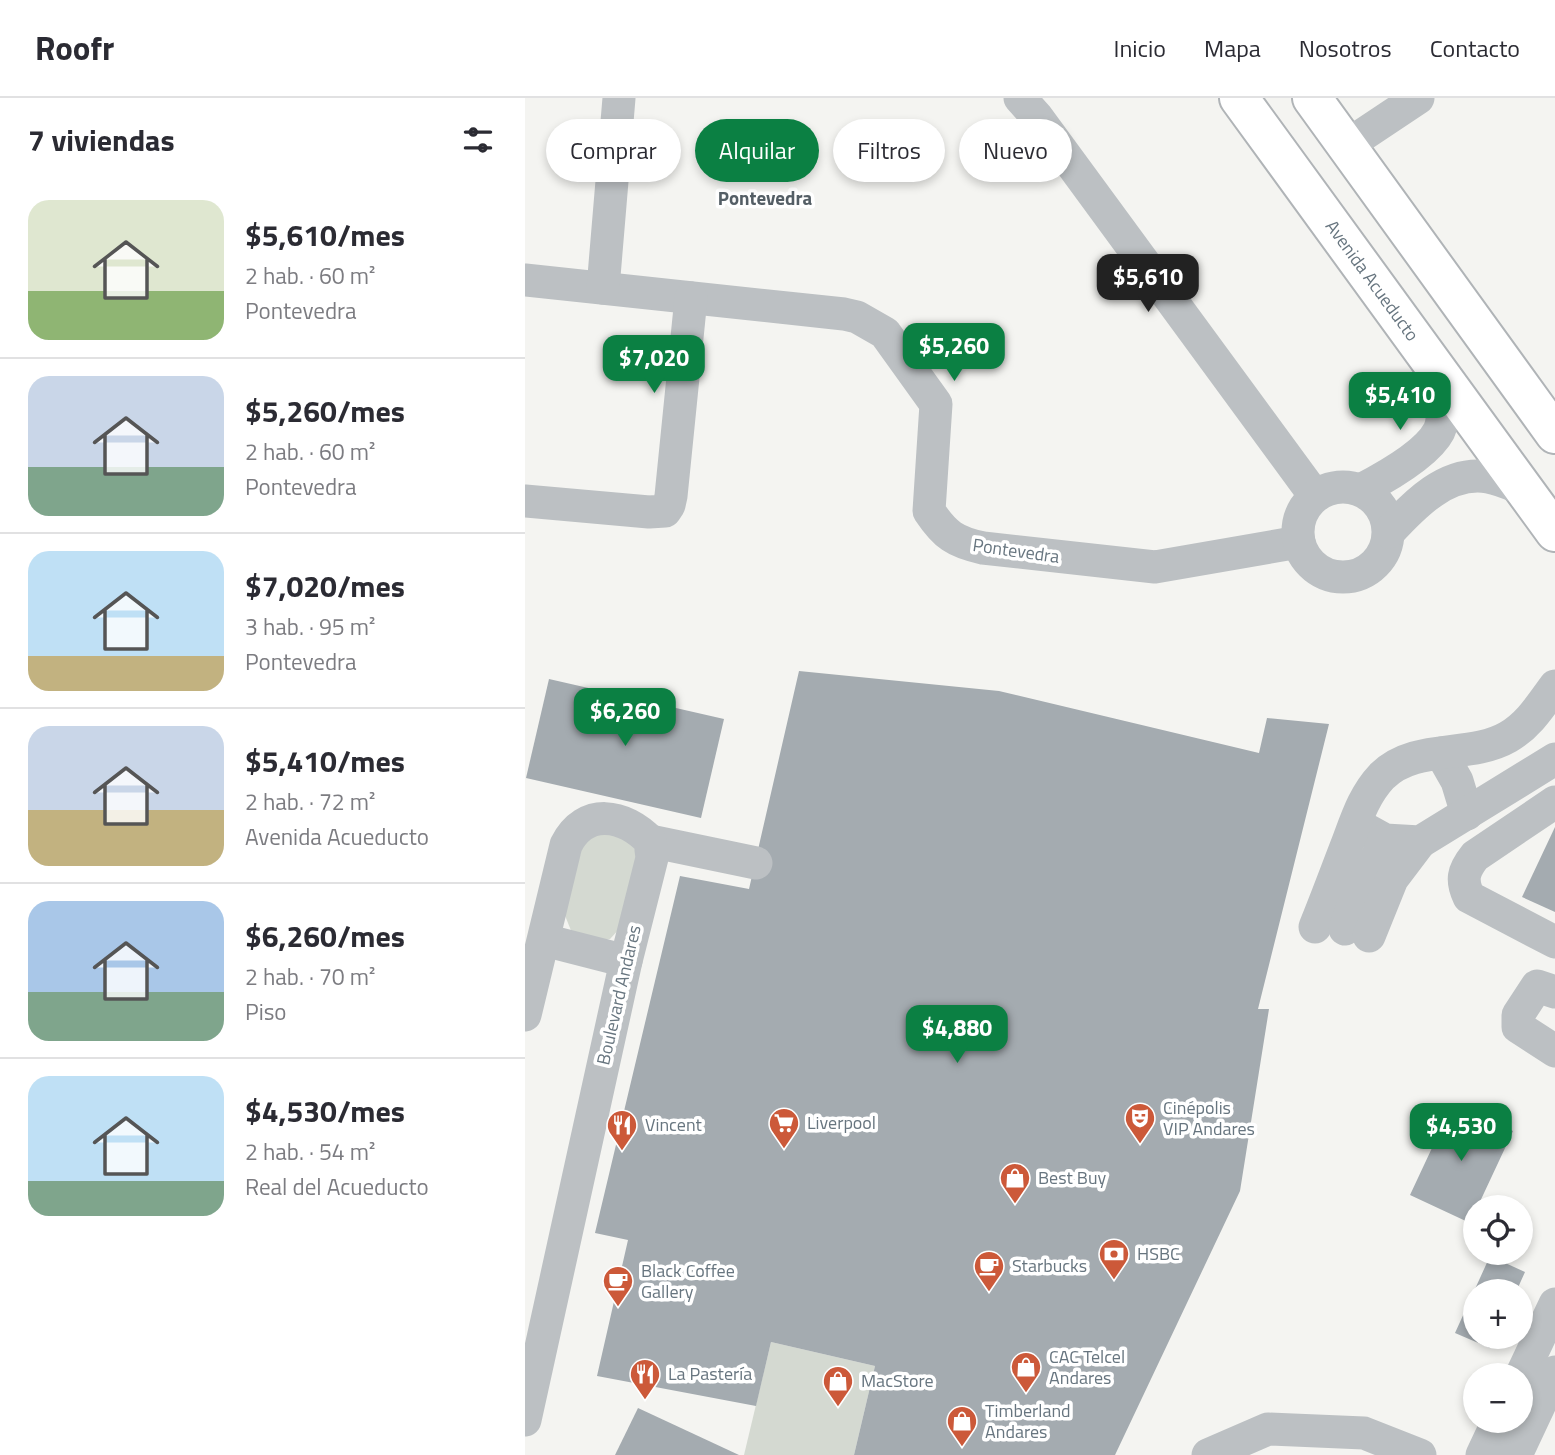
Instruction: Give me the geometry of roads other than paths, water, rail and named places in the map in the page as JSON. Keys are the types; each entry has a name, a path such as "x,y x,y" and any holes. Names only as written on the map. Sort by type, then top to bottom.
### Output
{"main road":[{"name":"Avenida Acueducto","path":"1239,98 1555,532"},
{"path":"1312,98 1555,434"}],"street":[{"path":"603,288 619,98"},
{"path":"1020,98 1038,117 1315,496"},
{"path":"1346,146 1418,98"},
{"name":"Pontevedra","path":"525,280 844,313 857,317 885,333 936,404 929,511 947,534 961,543 983,548 1155,567 1299,542"},
{"path":"525,501 665,512 671,496 691,298"},
{"path":"1361,490 1384,478 1428,446 1440,430 1442,376"},
{"path":"1389,531 1427,496 1457,480 1471,476 1488,477 1525,490"},
{"path":"1345,487 1361,490 1375,500 1385,514 1389,531 1385,548 1377,562 1364,572 1348,577 1332,576 1316,569 1305,557 1299,542 1297,529 1300,517 1315,496 1329,489 1345,487"},
{"path":"1343,930 1360,806 1383,775 1414,757 1475,747 1507,738 1529,723 1555,686"},
{"path":"1441,753 1457,781 1467,814"},
{"path":"1343,930 1392,879 1420,842 1555,759"},
{"path":"1555,802 1475,856 1465,867 1462,883 1469,897 1555,942"},
{"path":"525,1015 566,845 573,832 588,821 619,821 636,828 650,841 755,863"},
{"path":"1356,824 1385,840 1420,842"},
{"path":"1343,930 1385,840"},
{"name":"Boulevard Andares","path":"525,1420 626,961 652,858 650,841"},
{"path":"544,940 626,961"},
{"path":"1555,992 1538,986 1517,1020 1518,1027 1555,1051"},
{"path":"1515,1455 1541,1380 1555,1304"},
{"path":"1208,1455 1268,1429 1364,1433 1420,1455"},
{"path":"1482,1455 1493,1433"}],"place":[{"name":"Cinépolis VIP Andares","path":"1140,1145"},
{"name":"Liverpool","path":"784,1150"},
{"name":"Vincent","path":"622,1152"},
{"name":"Best Buy","path":"1015,1205"},
{"name":"HSBC","path":"1114,1281"},
{"name":"Starbucks","path":"989,1293"},
{"name":"Black Coffee Gallery","path":"618,1308"},
{"name":"CAC Telcel Andares","path":"1026,1394"},
{"name":"La Pastería","path":"645,1401"},
{"name":"MacStore","path":"838,1408"},
{"name":"Timberland Andares","path":"962,1448"}],"district":[{"name":"Pontevedra","path":"765,198"}]}
